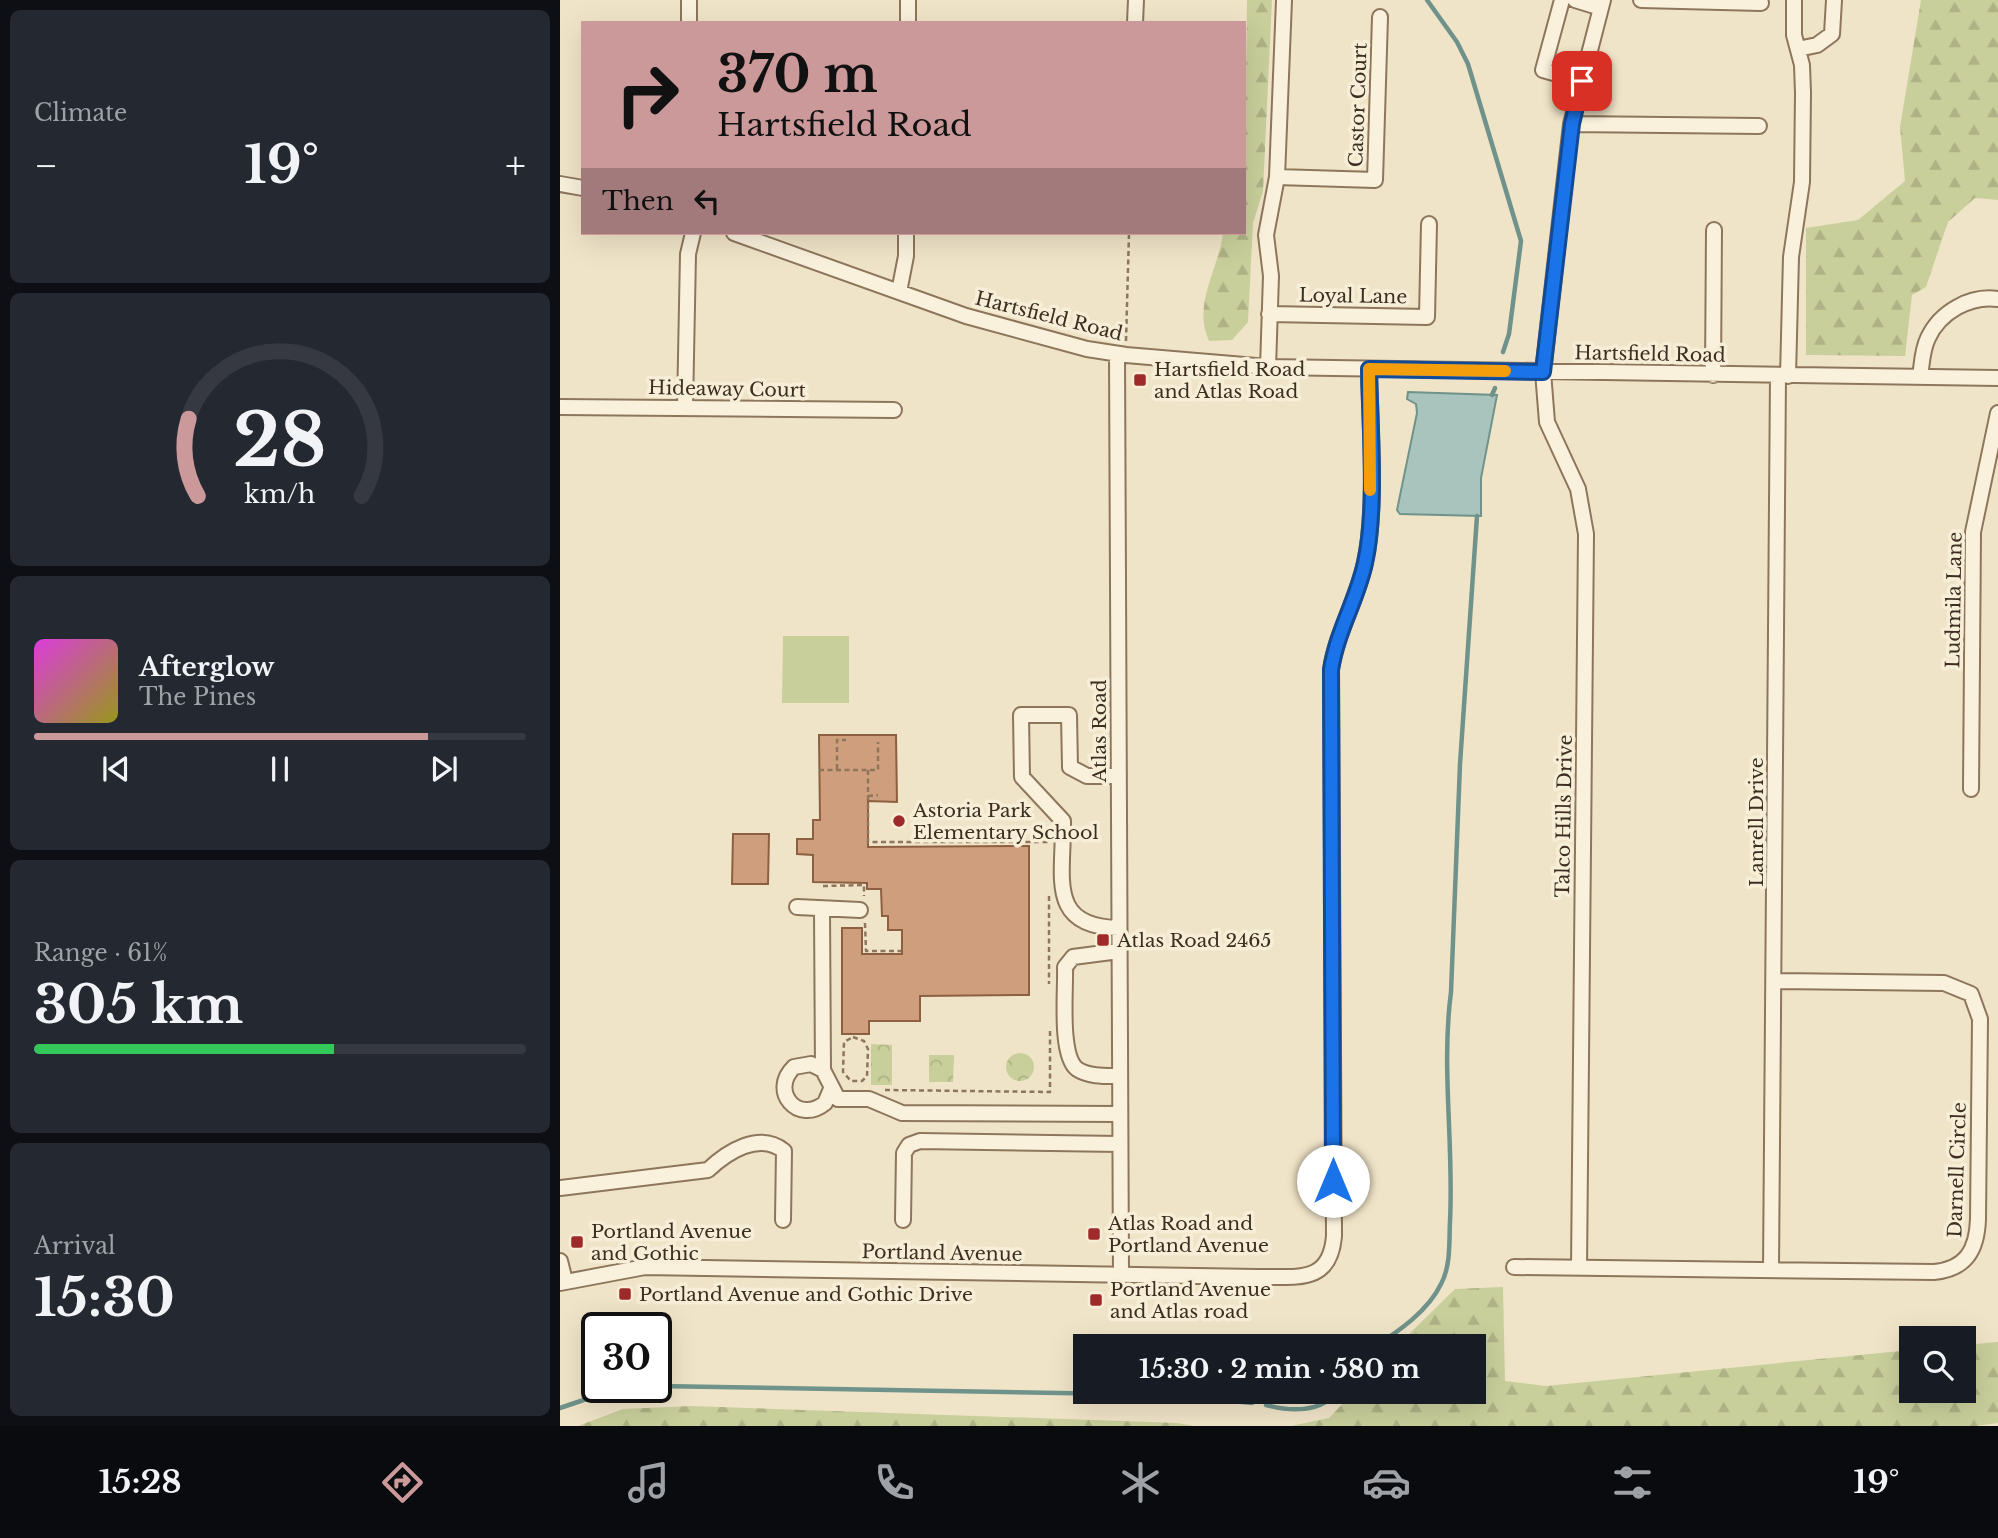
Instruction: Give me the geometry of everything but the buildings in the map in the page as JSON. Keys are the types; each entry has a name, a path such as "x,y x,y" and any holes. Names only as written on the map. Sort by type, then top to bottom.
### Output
{"street":[{"path":"689,0 689,21"},
{"path":"908,0 908,21"},
{"path":"1135,21 1136,0"},
{"path":"1268,367 1271,276 1266,234 1277,177 1284,0"},
{"path":"1562,0 1544,70 1582,81"},
{"path":"1575,0 1602,4"},
{"path":"1641,0 1760,3"},
{"name":"Lanrell Drive","path":"1771,1270 1783,376 1791,257 1802,182 1804,93 1794,35 1794,0"},
{"path":"1798,49 1817,45 1832,34 1834,0"},
{"name":"Talco Hills Drive","path":"1579,1268 1586,534 1578,489 1547,422 1543,372 1572,124 1602,4"},
{"name":"Castor Court","path":"1277,177 1376,180 1380,17"},
{"path":"1572,124 1759,127"},
{"path":"560,184 581,188"},
{"name":"Loyal Lane","path":"1269,314 1427,317 1429,224"},
{"path":"1713,374 1714,230"},
{"path":"685,408 688,254 693,235"},
{"name":"Hartsfield Road","path":"740,235 979,320 1121,355 1268,367 1998,378"},
{"path":"899,292 906,256 906,235"},
{"path":"1920,377 1928,337 1940,320 1965,303 1998,299"},
{"name":"Atlas Road","path":"1121,355 1121,1275"},
{"name":"Portland Avenue","path":"563,1282 645,1267 1298,1276 1315,1273 1324,1268 1332,1251 1334,1236 1331,670 1339,629 1358,589 1369,542 1369,369"},
{"name":"Hideaway Court","path":"560,407 894,410"},
{"name":"Ludmila Lane","path":"1971,789 1973,532 1998,413"},
{"path":"1119,776 1087,776 1070,767 1069,715 1021,715 1021,777 1063,821 1066,904 1082,923 1094,928 1119,928"},
{"path":"797,907 860,910"},
{"path":"822,910 823,1070 838,1099 869,1099 902,1113 1120,1114"},
{"path":"1119,951 1073,957 1065,967 1066,1052 1075,1068 1092,1075 1120,1076"},
{"name":"Darnell Circle","path":"1514,1267 1934,1272 1950,1270 1966,1259 1977,1234 1980,1019 1971,994 1944,983 1774,981"},
{"path":"823,1070 811,1064 794,1067 784,1080 785,1096 796,1108 811,1111 825,1103 831,1088"},
{"path":"903,1220 904,1153 909,1145 920,1141 1120,1144"},
{"path":"560,1188 708,1170 725,1154 748,1144 775,1144 783,1151 783,1220"},
{"path":"560,1261 563,1282"}],"path":[{"path":"1121,355 1129,235"},
{"path":"837,770 837,740 846,740"},
{"path":"819,771 878,770 878,742"},
{"path":"868,770 868,842 1048,842 1048,831"},
{"path":"868,796 878,796"},
{"path":"1048,884 1049,995"},
{"path":"822,886 864,885"},
{"path":"866,951 901,951"},
{"path":"883,1090 1050,1092 1049,1023"},
{"path":"853,1037 864,1041 868,1049 867,1078 857,1081 847,1078 844,1072 844,1042 853,1037"}],"green space":[{"path":"1247,0 1272,0 1263,191 1253,223 1248,322 1232,340 1209,341 1203,314 1223,235 1246,235"},
{"path":"1921,0 1998,0 1998,200 1975,198 1948,222 1926,287 1912,295 1905,356 1806,355 1806,228 1858,220 1905,181 1900,127"},
{"path":"783,636 849,636 849,703 782,703"},
{"path":"871,1044 892,1045 892,1085 871,1085"},
{"path":"1020,1053 1030,1057 1034,1067 1030,1077 1020,1081 1010,1077 1006,1067 1010,1057"},
{"path":"929,1055 954,1055 953,1082 929,1082"},
{"path":"1503,1287 1505,1381 1546,1386 1899,1351 1899,1403 1976,1403 1976,1344 1998,1342 1998,1423 1976,1426 1291,1426 1329,1418 1342,1404 1486,1404 1486,1334 1409,1334 1455,1289"},
{"path":"692,1406 1177,1423 1194,1426 578,1426 623,1409"}],"water":[{"path":"1408,392 1497,395 1481,478 1481,516 1400,514 1397,510 1417,413 1416,404 1407,399"}],"waterway":[{"path":"1427,0 1457,42 1468,64 1521,241 1509,334 1503,352"},
{"path":"1492,395 1495,388"},
{"path":"1393,1334 1429,1303 1441,1284 1448,1261 1451,1192 1448,1021 1460,764 1477,516"},
{"path":"672,1386 1073,1393"},
{"path":"560,1408 581,1401"},
{"path":"1266,1405 1304,1409 1322,1404"}],"slow traffic":[{"path":"1370,490 1369,369 1505,371"}],"place":[{"name":"Hartsfield Road and Atlas Road","path":"1140,380"},
{"name":"Astoria Park Elementary School","path":"899,821"},
{"name":"Atlas Road 2465","path":"1103,940"},
{"name":"Atlas Road and Portland Avenue","path":"1094,1234"},
{"name":"Portland Avenue and Gothic","path":"577,1242"},
{"name":"Portland Avenue and Gothic Drive","path":"625,1294"},
{"name":"Portland Avenue and Atlas road","path":"1096,1300"}],"route":[{"path":"1333,1181 1331,670 1339,629 1358,589 1369,542 1369,369 1543,372 1572,124 1582,81"}]}
